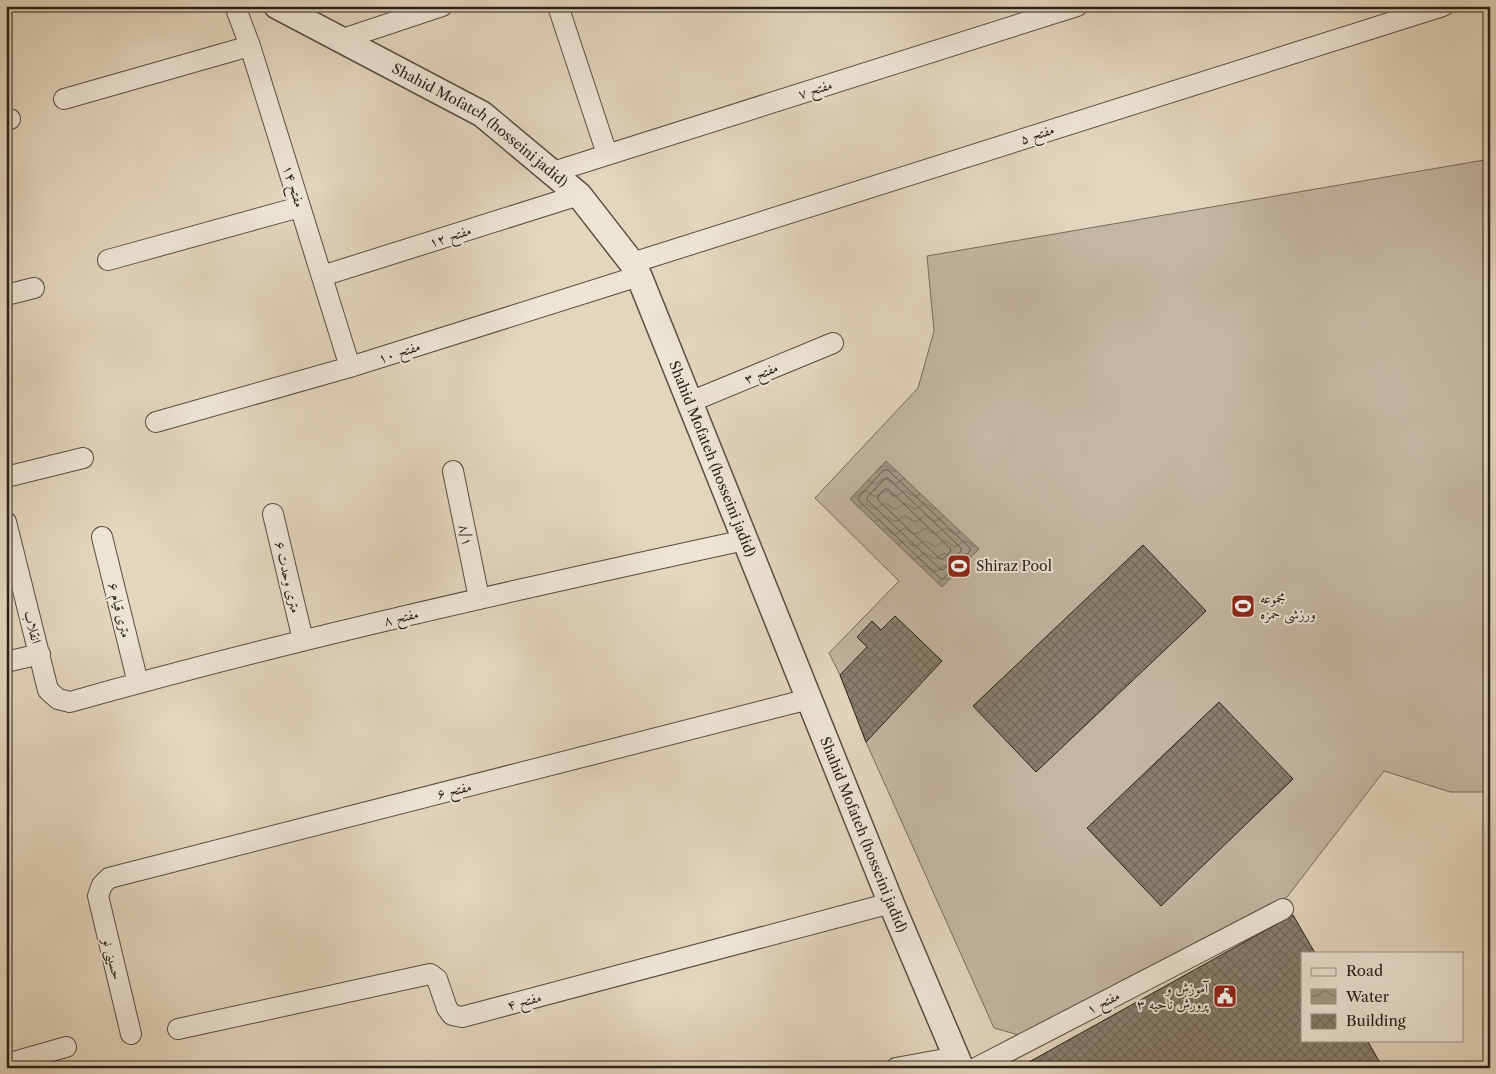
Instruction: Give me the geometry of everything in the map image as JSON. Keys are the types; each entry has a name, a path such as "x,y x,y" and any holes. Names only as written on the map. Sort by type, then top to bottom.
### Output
{"street":[{"name":"مفتح ۱۴","path":"235,6 250,46 350,368"},
{"name":"Shahid Mofateh (hosseini jadid)","path":"276,6 482,114 579,195 635,270 891,903 964,1064"},
{"path":"340,40 442,6"},
{"path":"558,6 607,154"},
{"name":"مفتح ۷","path":"553,172 1077,6"},
{"name":"مفتح ۵","path":"635,270 1443,6"},
{"path":"64,99 250,46"},
{"name":"مفتح ۱۲","path":"322,276 579,195"},
{"path":"108,260 300,207"},
{"name":"مفتح ۱۰","path":"156,422 350,368 635,270"},
{"path":"6,296 34,288"},
{"name":"مفتح ۳","path":"690,402 833,344"},
{"path":"6,477 83,458"},
{"name":"۸/۱","path":"453,471 479,598"},
{"name":"۶ متری وحدت","path":"273,514 303,640"},
{"name":"انقلاب","path":"6,522 48,690 58,699"},
{"name":"۶ متری قیام","path":"102,537 138,683"},
{"name":"مفتح ۸","path":"58,699 70,702 303,640 479,598 745,540"},
{"path":"6,662 40,654"},
{"name":"مفتح ۶","path":"102,885 109,878 809,699"},
{"name":"حسینی نو","path":"102,885 98,896 131,1034"},
{"name":"مفتح ۴","path":"178,1029 430,974 437,979 447,1008 452,1015 462,1018 891,903"},
{"name":"مفتح ۱","path":"896,1068 964,1064 1283,909"},
{"path":"6,1064 66,1047"}],"shaded area":[{"name":"مجموعه ورزشی حمزه","path":"1490,159 1490,792 1450,792 1384,771 1287,897 1026,1037 994,1028 866,742 845,685 829,653 899,581 815,498 918,388 934,331 927,256"}],"water":[{"path":"886,461 979,549 942,587 850,499"}],"building":[{"path":"1143,545 1206,611 1036,772 973,706"},
{"path":"895,616 942,661 866,742 840,675 867,647 857,637 872,621 881,630"},
{"path":"1219,702 1293,779 1161,906 1087,828"},
{"name":"آموزش و پرورش ناحیه ۳","path":"1293,915 1314,952 1301,952 1301,1042 1368,1042 1383,1068 1027,1068 1029,1062"}],"place":[{"name":"Shiraz Pool","path":"959,566"},
{"name":"مجموعه ورزشی حمزه","path":"1243,606"},
{"name":"آموزش و پرورش ناحیه ۳","path":"1225,996"}]}
